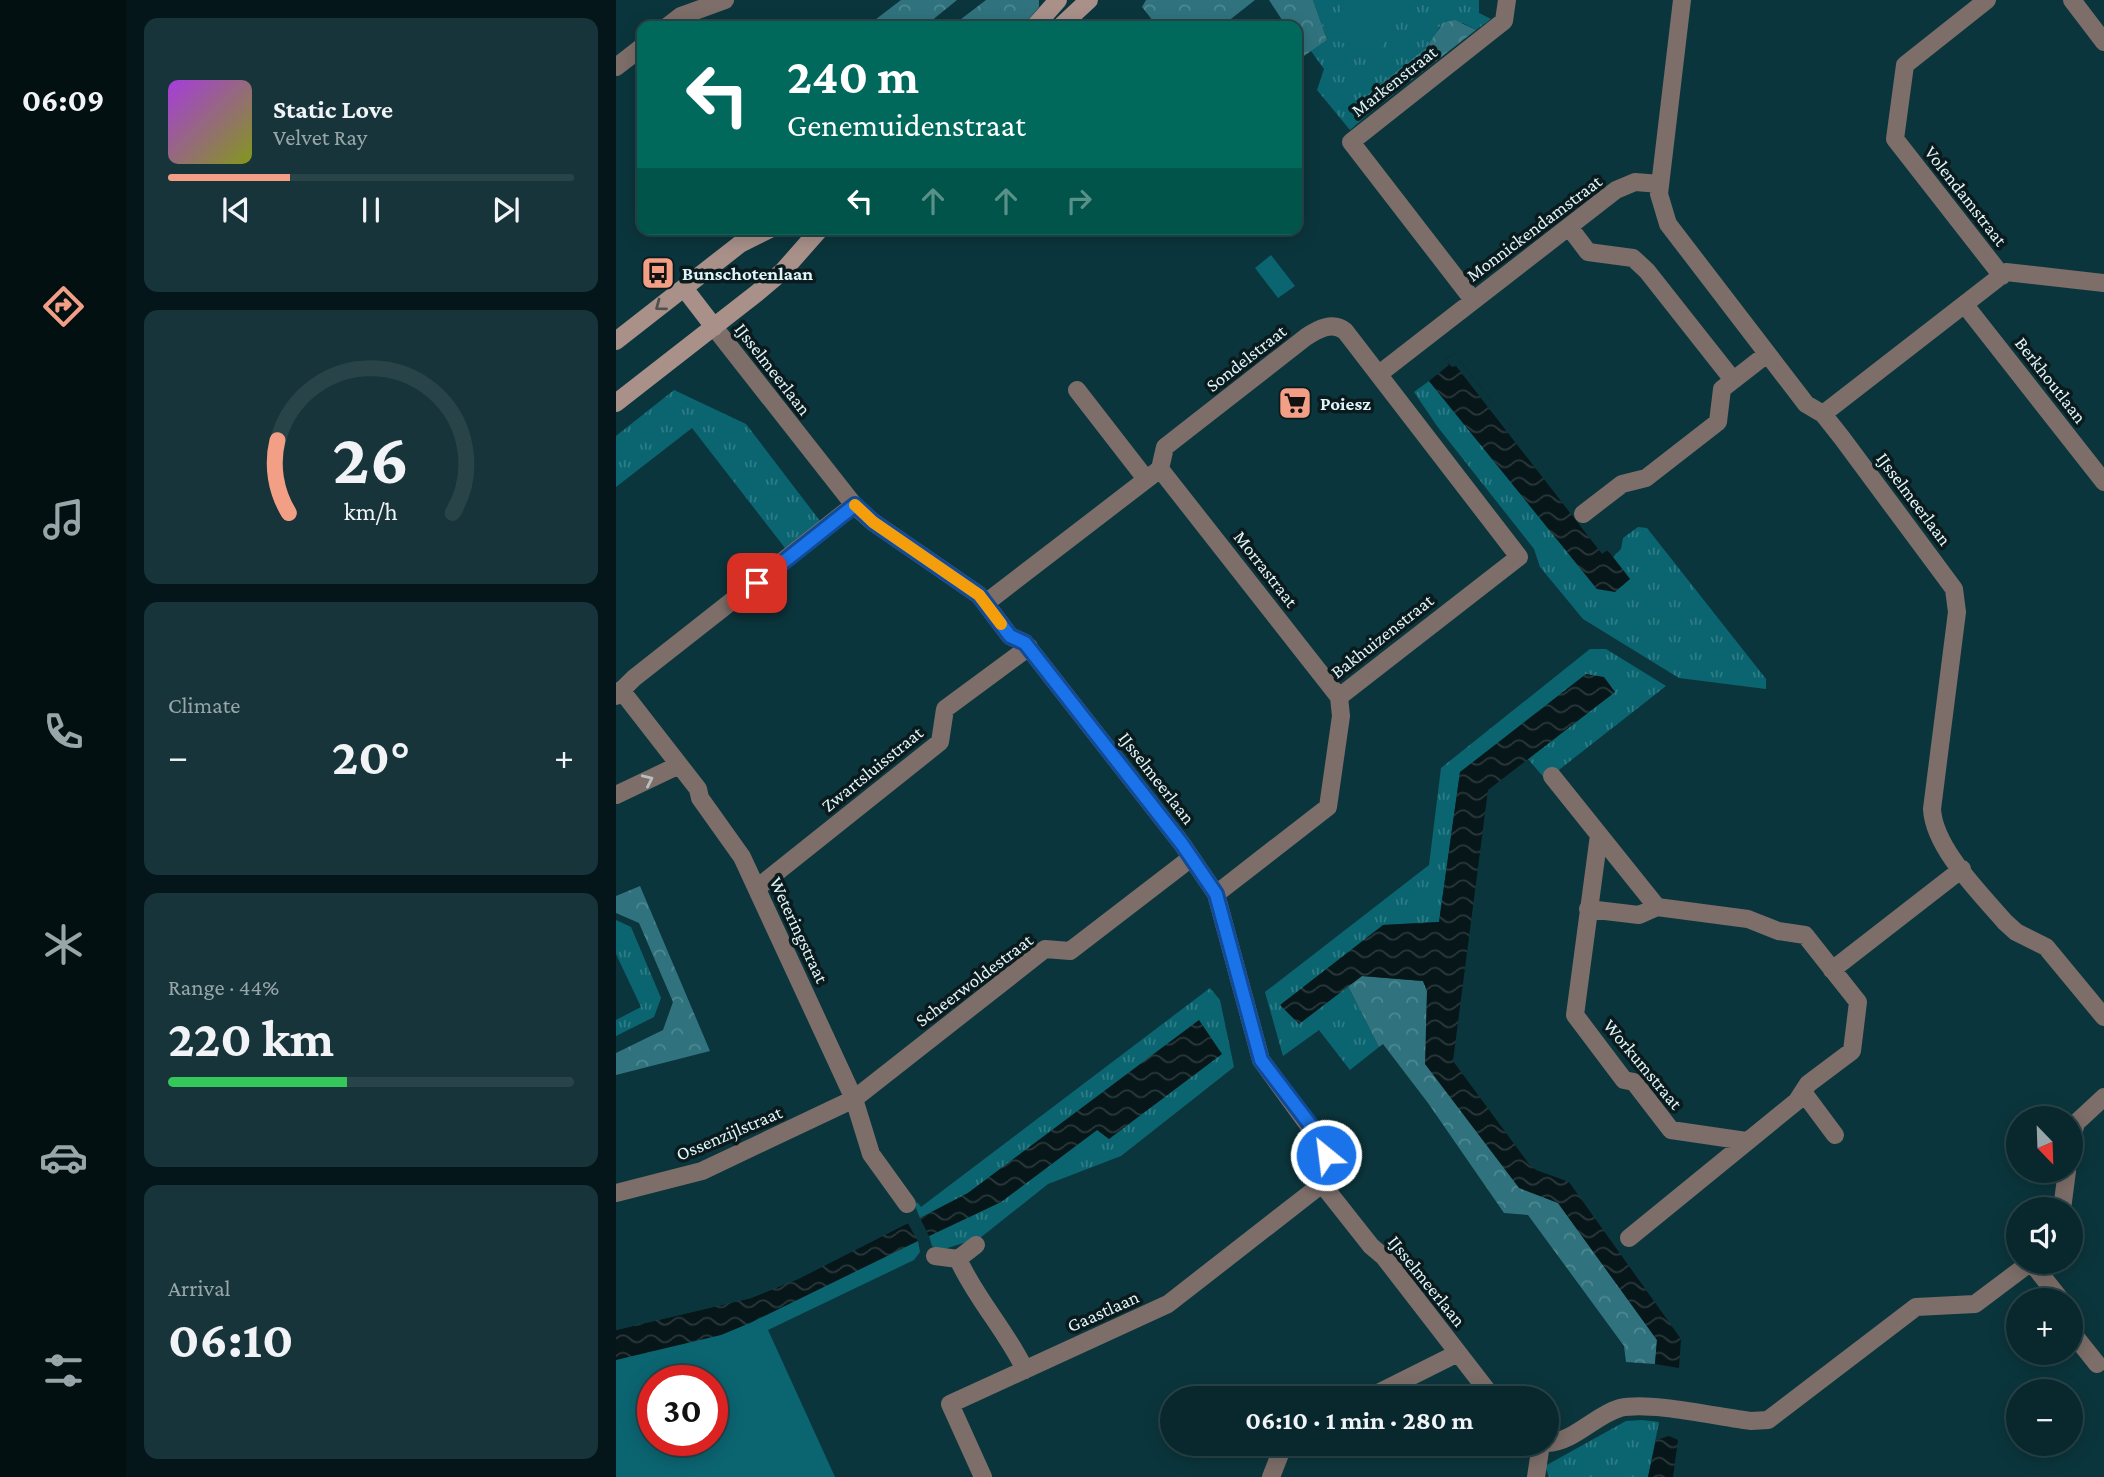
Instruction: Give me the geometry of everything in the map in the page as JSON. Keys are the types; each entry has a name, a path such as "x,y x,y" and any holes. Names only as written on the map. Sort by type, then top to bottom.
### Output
{"main road":[{"path":"1039,21 1058,0"},
{"path":"1066,21 1089,0"},
{"path":"616,341 740,244 757,235"},
{"path":"616,402 783,271 815,235"},
{"path":"684,288 714,327"}],"street":[{"name":"Markenstraat","path":"1474,300 1351,142 1504,21 1507,0"},
{"name":"IJsselmeerlaan","path":"1682,0 1660,184 1661,203 1672,231 1806,404 1823,414 1892,503 1894,511 1955,593 1957,612 1932,809 1939,838 2007,925 2038,940 2060,960 2104,1017"},
{"name":"Volendamstraat","path":"1823,414 2001,276 1895,139 1905,65 1987,0"},
{"path":"2072,0 2104,42"},
{"path":"674,21 713,2"},
{"path":"616,67 637,51"},
{"name":"Monnickendamstraat","path":"1474,300 1625,185 1660,184"},
{"path":"1569,227 1588,252 1633,258 1647,271 1733,380"},
{"path":"2001,276 2006,272 2104,284"},
{"path":"1379,374 1474,300"},
{"name":"Berkhoutlaan","path":"1965,305 2104,482"},
{"name":"IJsselmeerlaan","path":"714,327 855,505 873,522 987,602 1010,636 1029,648 1191,858 1216,894 1261,1060 1325,1148 1322,1184 1371,1246 1384,1257 1484,1386"},
{"name":"Sondelstraat","path":"987,602 1153,474 1165,447 1316,330 1340,327 1519,557"},
{"path":"1583,514 1622,484 1646,478 1718,422 1722,389 1767,354"},
{"path":"1077,390 1153,474"},
{"name":"Morrastraat","path":"1153,474 1339,697"},
{"path":"619,693 855,505"},
{"name":"Bakhuizenstraat","path":"1216,894 1328,807 1341,716 1339,697 1519,557"},
{"name":"Zwartsluisstraat","path":"757,888 940,742 945,709 1029,648"},
{"name":"Weteringstraat","path":"619,693 679,765 742,858 853,1099 871,1154 907,1204"},
{"path":"616,795 679,765"},
{"path":"1552,775 1657,907"},
{"name":"Workumstraat","path":"1599,835 1575,1015 1624,1080 1634,1082 1671,1130 1746,1141"},
{"name":"Scheerwoldestraat","path":"853,1099 1045,948 1070,950 1191,858"},
{"path":"1832,970 1962,869"},
{"path":"1588,909 1639,915 1657,907 1748,919 1778,931 1805,935 1858,1002 1852,1051 1808,1084 1797,1101 1629,1238"},
{"path":"1803,1093 1835,1135"},
{"path":"2083,1116 2104,1097"},
{"name":"Ossenzijlstraat","path":"616,1193 702,1171 853,1099"},
{"name":"Gaastlaan","path":"983,1477 950,1404 1168,1304 1322,1184"},
{"path":"935,1256 958,1259 976,1245"},
{"path":"958,1259 972,1290 1010,1340 1025,1370"},
{"path":"1559,1440 1609,1412 1631,1406 1751,1421 1768,1420 1916,1307 1975,1304 2015,1274"},
{"path":"2040,1274 2052,1288"},
{"path":"2083,1346 2097,1364"},
{"path":"1392,1386 1458,1353"},
{"path":"1271,1477 1279,1456"},
{"path":"1536,1477 1539,1456"}],"green space":[{"path":"901,0 957,0 931,21 874,21"},
{"path":"986,0 1039,0 1039,7 1027,21 959,21"},
{"path":"1146,0 1255,0 1228,21 1153,21 1142,7"},
{"path":"1269,0 1313,0 1327,40 1304,56 1302,21 1283,21"},
{"path":"1313,0 1479,0 1479,13 1491,19 1476,30 1463,23 1439,27 1418,55 1368,96 1377,107 1350,130 1317,90 1324,69 1311,51 1327,40"},
{"path":"1344,0 1397,0 1379,54 1331,39"},
{"path":"1455,20 1476,30 1377,107 1367,95 1426,48 1443,23"},
{"path":"1271,255 1295,286 1278,298 1255,268"},
{"path":"1429,381 1597,589 1630,579 1613,557 1621,549 1623,538 1638,527 1647,528 1766,679 1766,689 1679,678 1583,619 1540,567 1534,549 1437,426 1414,392"},
{"path":"674,390 746,424 820,521 785,548 692,428 616,487 616,436"},
{"path":"1590,649 1606,649 1666,686 1546,780 1528,759 1615,692 1460,772 1439,922 1383,925 1299,1024 1348,986 1379,1047 1350,1070 1319,1030 1283,1056 1265,992 1429,865 1441,768"},
{"path":"640,886 710,1051 616,1075 616,1053 663,1030 673,1002 639,923 616,913 616,896"},
{"path":"616,920 631,927 661,998 654,1017 616,1036 616,1020 641,1007 616,954"},
{"path":"1362,976 1423,981 1427,991 1426,1064 1519,1187 1558,1203 1657,1340 1655,1364 1626,1362 1624,1346 1528,1215 1504,1213 1428,1103 1383,1044 1379,1047 1348,986"},
{"path":"1210,988 1220,1000 1234,1067 1121,1156 1048,1184 975,1242 973,1240 941,1250 932,1246 929,1236 1001,1202 1097,1130 1221,1054 1199,1021 968,1193 920,1218 915,1206 917,1202 921,1207"},
{"path":"908,1223 918,1241 920,1252 914,1260 768,1330 835,1477 616,1477 616,1330 751,1298 798,1279"},
{"path":"1626,1421 1659,1422 1648,1477 1549,1477 1545,1466"}],"water":[{"path":"1454,353 1630,579 1615,592 1597,589 1429,381 1449,365 1445,360"},
{"path":"1586,674 1604,677 1615,692 1488,790 1453,1061 1529,1164 1536,1170 1569,1182 1681,1339 1679,1368 1655,1364 1657,1340 1558,1203 1519,1188 1425,1064 1427,991 1423,981 1362,976 1299,1024 1280,1005 1383,925 1439,922 1460,772"},
{"path":"1199,1020 1222,1054 1109,1139 1097,1130 1001,1202 929,1236 920,1218 968,1193"},
{"path":"908,1223 918,1241 750,1323 721,1335 616,1360 616,1330 751,1298 798,1279"},
{"path":"1669,1436 1678,1440 1673,1477 1648,1477 1656,1440"}],"pier":[{"path":"1454,353 1608,550 1602,554 1456,366 1452,367 1445,360"}],"slow traffic":[{"path":"855,505 873,522 979,595 987,602 1001,624"}],"place":[{"name":"Bunschotenlaan","path":"658,273"},
{"name":"Poiesz","path":"1295,403"}],"route":[{"path":"757,583 855,505 873,522 987,602 995,618 1010,636 1025,643 1182,844 1216,894 1242,999 1252,1023 1261,1060 1267,1072 1318,1135 1326,1155"}]}
